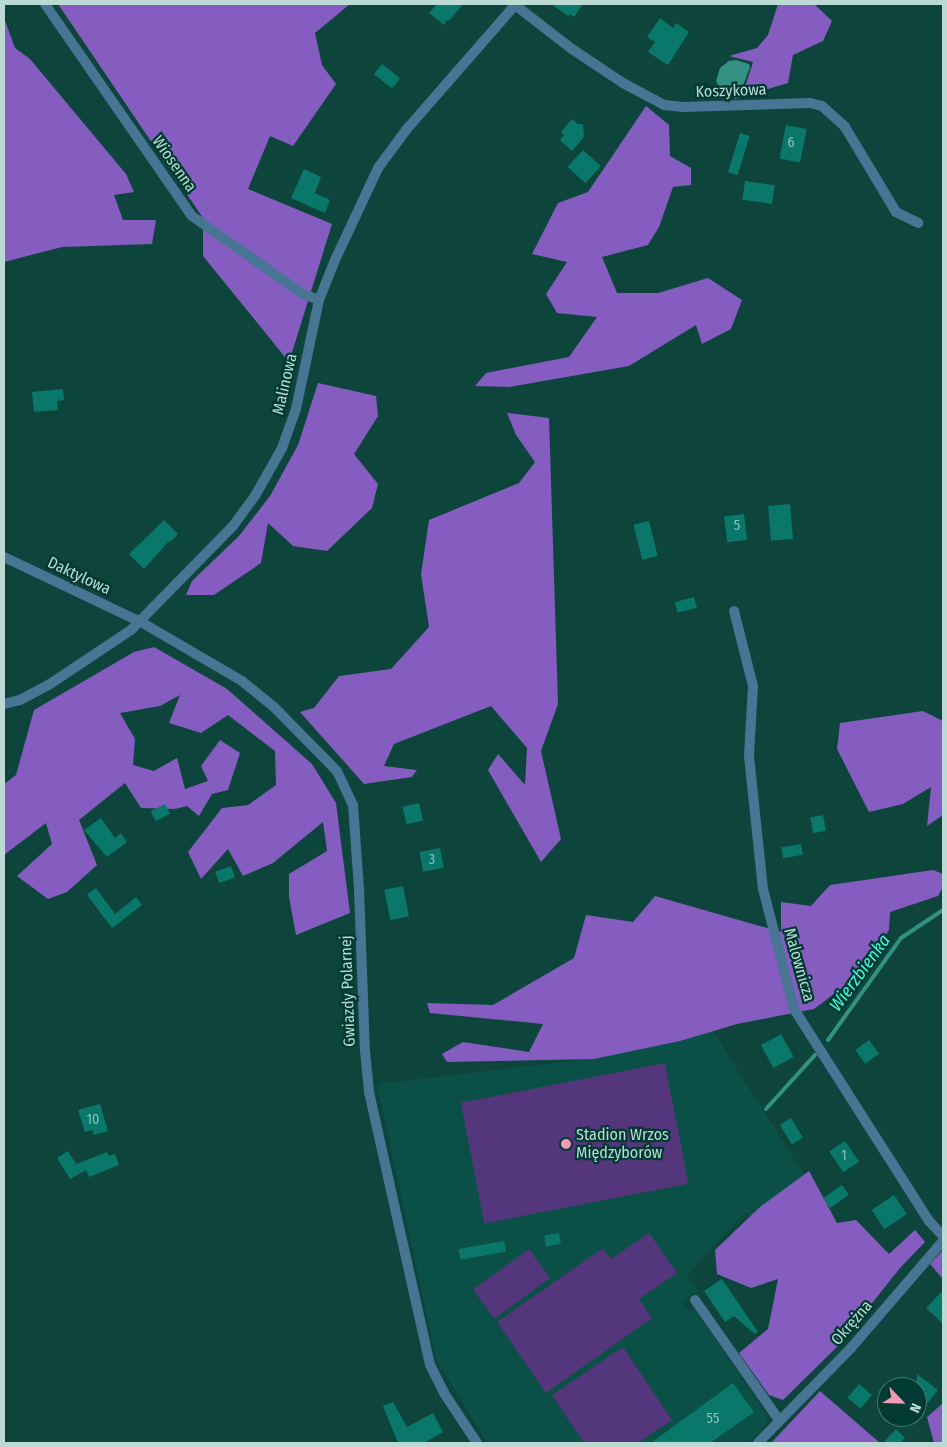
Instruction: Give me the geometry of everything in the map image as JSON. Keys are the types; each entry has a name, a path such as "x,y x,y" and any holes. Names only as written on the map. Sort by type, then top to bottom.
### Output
{"street":[{"name":"Wiosenna","path":"45,4 192,216 301,293 319,300"},
{"name":"Malinowa","path":"4,704 20,700 50,684 88,661 141,622 233,526 270,471 282,448 296,409 319,300 335,260 378,168 406,130 515,4"},
{"name":"Koszykowa","path":"515,4 579,54 623,83 664,105 684,107 810,103 822,106 845,127 896,212 919,223"},
{"name":"Daktylowa","path":"4,556 141,622"},
{"name":"Malownicza","path":"734,611 753,681 750,756 763,889 794,1009 930,1221 943,1236"},
{"name":"Gwiazdy Polarnej","path":"141,622 242,681 274,707 337,771 353,805 359,889 365,1051 369,1092 430,1365 444,1393 477,1443"},
{"name":"Okrężna","path":"758,1443 852,1348 943,1241"},
{"path":"695,1300 779,1420"}],"shaded area":[{"path":"58,4 350,4 315,33 322,65 336,84 293,146 270,136 248,189 332,224 289,362 203,256 203,218"},
{"path":"778,4 814,4 832,21 823,41 793,55 788,83 735,99 726,89 745,87 753,62 729,56 757,48 768,35"},
{"path":"4,18 15,48 30,59 126,174 134,192 114,195 123,220 156,220 152,244 62,247 4,262"},
{"path":"736,60 749,64 750,67 744,83 741,87 726,89 718,85 716,81 720,68 729,61"},
{"path":"646,106 669,125 670,156 691,168 691,185 673,187 659,227 648,245 602,257 617,293 658,293 708,278 742,300 731,329 702,344 696,325 629,366 509,387 475,386 486,373 569,357 597,317 557,313 546,294 567,262 532,254 558,203 588,192"},
{"path":"318,383 376,396 378,416 354,454 378,484 372,508 327,551 293,546 268,523 261,563 214,595 186,595 192,581 239,536 270,496 298,445"},
{"path":"507,413 549,418 558,704 541,751 561,839 541,862 488,770 498,754 525,785 527,748 491,706 394,744 384,766 417,770 412,777 364,784 300,712 314,708 339,676 391,669 429,627 421,574 429,520 519,483 535,462 516,435"},
{"path":"154,647 227,689 312,764 336,803 350,913 296,935 289,897 289,874 327,851 323,822 273,863 243,876 228,849 201,879 188,852 222,808 248,805 276,785 275,751 228,715 201,733 169,723 180,695 160,706 120,713 135,739 133,765 154,771 177,758 185,789 208,781 201,766 220,740 240,753 228,790 212,794 199,816 187,806 175,809 141,808 125,783 79,820 97,865 67,892 48,899 17,876 52,844 46,823 4,855 4,784 16,775 34,710 134,652"},
{"path":"923,711 943,721 943,815 927,826 931,787 903,804 869,812 837,749 840,723"},
{"path":"933,870 943,874 943,887 938,896 890,912 889,930 855,978 814,1009 737,1024 680,1041 594,1059 447,1062 442,1054 463,1042 529,1052 543,1024 430,1013 427,1003 493,1005 574,958 586,915 633,922 655,896 781,932 781,902 811,906 830,885"},
{"path":"713,1031 805,1176 758,1227 746,1211 687,1275 698,1291 682,1301 688,1310 697,1312 768,1417 766,1425 749,1443 487,1443 436,1358 377,1084 605,1057"},
{"path":"665,1063 688,1184 484,1223 461,1103"},
{"path":"809,1171 837,1223 856,1220 889,1254 915,1230 925,1242 900,1268 838,1346 783,1400 769,1395 739,1353 768,1329 778,1279 751,1288 717,1274 715,1250 760,1207"},
{"path":"649,1233 677,1273 639,1299 652,1318 546,1393 497,1322 603,1248 611,1259"},
{"path":"529,1249 550,1278 494,1319 473,1290"},
{"path":"943,1250 943,1279 930,1264"},
{"path":"623,1347 672,1420 638,1443 584,1443 552,1395"},
{"path":"820,1391 880,1443 771,1443"},
{"path":"943,1403 943,1443 934,1443 927,1417"}],"building":[{"path":"437,4 463,4 444,25 429,13"},
{"path":"551,4 583,4 574,17 570,14 568,16"},
{"path":"660,18 673,28 676,23 689,32 668,65 648,52 655,42 647,37"},
{"path":"382,64 400,78 392,88 374,74"},
{"path":"572,119 578,124 583,124 584,137 572,151 560,140 564,135 561,132"},
{"path":"786,125 807,129 800,162 780,158"},
{"path":"740,133 750,136 738,175 728,172"},
{"path":"583,150 601,166 585,183 568,167"},
{"path":"304,169 321,177 315,193 330,200 325,213 291,198"},
{"path":"745,181 775,185 772,204 742,200"},
{"path":"63,389 64,400 57,401 58,410 34,412 32,392"},
{"path":"790,504 793,539 771,541 768,506"},
{"path":"744,514 747,540 727,542 724,516"},
{"path":"164,520 178,534 169,541 144,569 129,554"},
{"path":"649,521 658,556 642,560 633,525"},
{"path":"694,597 697,608 678,613 675,602"},
{"path":"419,803 423,821 406,824 402,807"},
{"path":"165,804 170,814 156,821 151,811"},
{"path":"823,815 826,831 813,833 810,817"},
{"path":"101,818 115,838 121,833 127,842 107,857 84,830"},
{"path":"801,844 803,855 783,858 781,847"},
{"path":"440,848 444,868 423,872 419,852"},
{"path":"231,866 235,877 219,883 215,872"},
{"path":"403,886 409,916 390,920 384,890"},
{"path":"96,888 115,914 136,897 142,905 112,928 87,895"},
{"path":"781,1034 794,1057 773,1068 761,1045"},
{"path":"869,1040 879,1054 865,1064 855,1050"},
{"path":"100,1104 108,1131 94,1135 92,1130 85,1132 78,1110"},
{"path":"791,1118 803,1138 792,1144 780,1125"},
{"path":"845,1141 859,1162 843,1172 829,1152"},
{"path":"68,1151 76,1164 107,1152 109,1156 115,1154 119,1165 89,1177 86,1170 70,1179 57,1158"},
{"path":"842,1185 849,1195 830,1208 823,1198"},
{"path":"894,1195 907,1214 884,1229 872,1210"},
{"path":"559,1233 561,1244 546,1246 544,1236"},
{"path":"504,1241 506,1252 461,1260 459,1249"},
{"path":"722,1279 758,1332 755,1334 734,1316 725,1322 704,1291"},
{"path":"943,1290 943,1324 926,1308"},
{"path":"927,1382 938,1390 927,1404"},
{"path":"733,1383 754,1412 710,1443 651,1443"},
{"path":"859,1384 872,1395 860,1409 847,1398"},
{"path":"393,1402 407,1427 433,1413 443,1432 424,1443 398,1443 383,1406"},
{"path":"896,1429 905,1438 900,1443 883,1443"}],"waterway":[{"name":"Wierzbienka","path":"828,1040 901,938 943,910"},
{"name":"Wierzbienka","path":"766,1109 815,1055"}],"place":[{"name":"Stadion Wrzos Międzyborów","path":"566,1144"}]}
